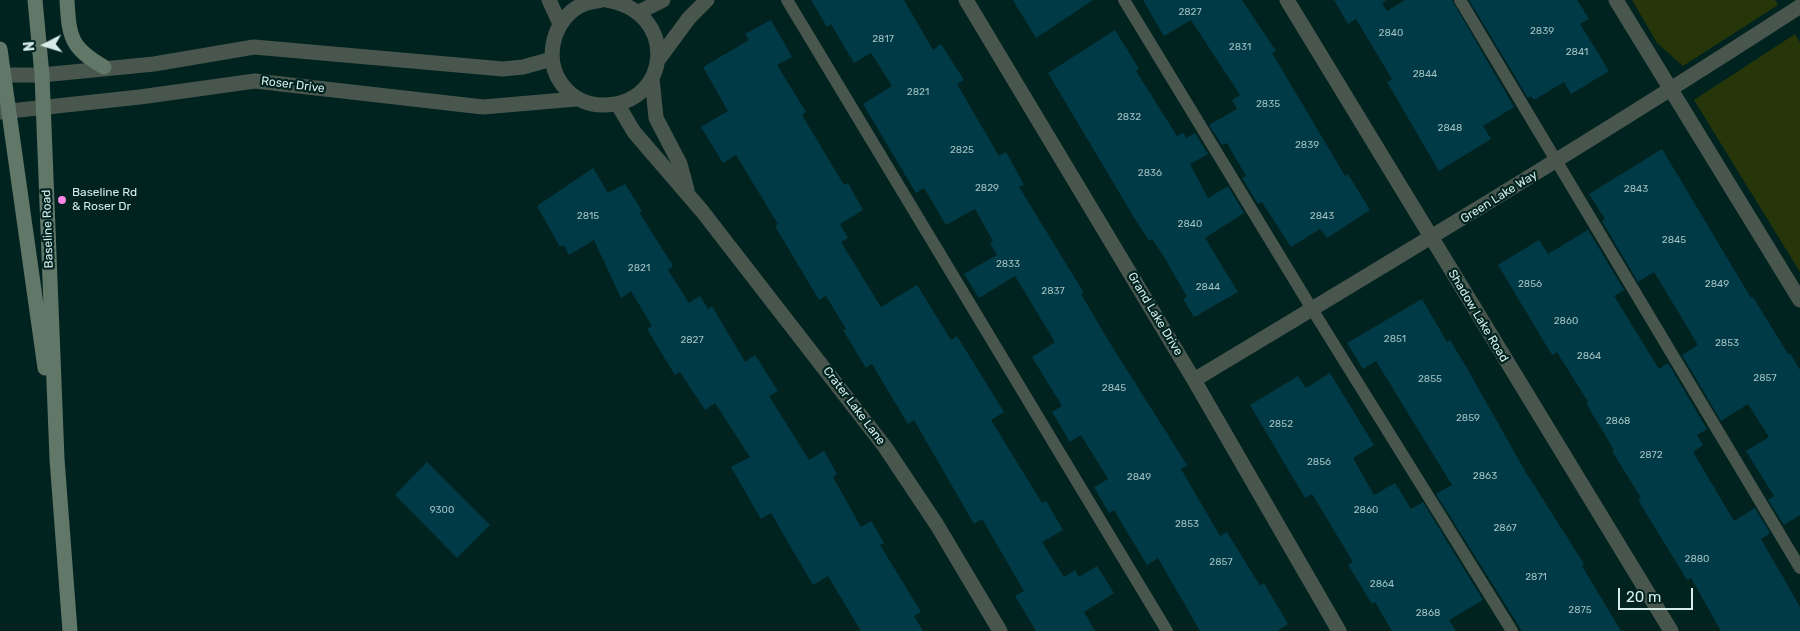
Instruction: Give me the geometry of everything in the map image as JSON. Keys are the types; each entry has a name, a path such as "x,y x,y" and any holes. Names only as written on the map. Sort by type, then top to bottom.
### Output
{"main road":[{"name":"Baseline Road","path":"36,0 42,74 57,459 70,631"},
{"path":"67,0 73,41 82,54 104,68"},
{"name":"Baseline Road","path":"0,49 5,112 57,459"}],"street":[{"path":"549,0 560,24"},
{"path":"600,0 584,4 573,10 560,24 553,40 552,59 561,84 576,98 593,105 618,105 638,95 652,78 658,60 689,18 707,0"},
{"path":"606,0 623,2 639,12 648,22 656,38 658,60"},
{"path":"639,12 664,0"},
{"name":"Grand Lake Drive","path":"966,0 1194,380 1339,631"},
{"name":"Shadow Lake Road","path":"1287,0 1670,631"},
{"path":"1616,0 1670,91 1800,300"},
{"name":"Green Lake Way","path":"1194,380 1556,162 1670,91 1798,5"},
{"path":"2,75 42,74 154,64 254,47 503,69 523,67 552,59"},
{"name":"Crater Lake Lane","path":"652,78 656,118 680,164 688,194"},
{"name":"Roser Drive","path":"5,112 42,106 140,97 254,81 483,107 576,98"},
{"name":"Crater Lake Lane","path":"618,105 634,132 688,194 885,447 937,525 1000,631"}],"lane":[{"path":"787,0 1167,631"},
{"path":"1124,0 1312,309 1512,631"},
{"path":"1460,0 1800,568"}],"green space":[{"path":"1632,0 1775,0 1778,5 1683,66 1657,43"},
{"path":"1795,34 1800,43 1800,272 1694,100"}],"building":[{"path":"811,0 904,0 933,50 941,44 964,80 957,84 999,156 1006,152 1024,185 1019,187 1084,293 1081,294 1113,348 1187,465 1181,469 1220,536 1227,532 1260,586 1264,583 1288,624 1277,631 1200,631 1158,558 1147,565 1114,510 1109,513 1094,487 1108,479 1081,435 1070,442 1052,412 1062,406 1032,357 1055,342 1015,276 979,298 964,274 997,255 990,243 993,241 975,209 946,225 924,188 916,193 863,104 892,86 871,53 854,63 831,24 827,27"},
{"path":"1013,0 1093,0 1036,38"},
{"path":"1143,0 1242,0 1276,51 1272,53 1345,176 1348,174 1370,210 1327,238 1320,229 1291,247 1262,202 1258,204 1242,178 1246,176 1227,143 1222,145 1209,125 1237,109 1232,100 1240,95 1191,20 1164,36"},
{"path":"1334,0 1387,0 1382,3 1387,11 1405,0 1452,0 1514,107 1483,126 1491,139 1439,171 1387,82 1392,79 1356,19 1348,24"},
{"path":"1469,0 1577,0 1589,19 1580,24 1609,71 1571,94 1564,82 1534,100 1531,96 1528,98"},
{"path":"771,20 792,57 777,65 806,112 802,115 844,185 848,183 863,210 840,224 848,238 841,242 881,307 917,285 951,340 957,336 1004,412 991,420 1042,503 1046,501 1063,530 1042,542 1064,577 1075,570 1079,577 1097,566 1114,593 1084,612 1095,631 1036,631 1015,596 1024,591 982,519 974,524 914,420 908,424 872,364 866,368 843,330 846,329 826,296 819,300 775,226 778,224 736,155 723,163 701,127 728,111 703,67 749,40 745,34"},
{"path":"1115,30 1139,69 1136,71 1177,136 1183,133 1186,138 1195,133 1208,154 1190,164 1208,198 1228,186 1244,213 1205,238 1238,292 1194,317 1183,299 1187,297 1166,260 1152,239 1149,241 1135,219 1048,73"},
{"path":"1662,149 1751,298 1753,297 1800,370 1800,515 1784,525 1768,500 1774,496 1746,451 1769,437 1748,404 1721,421 1682,355 1698,345 1654,272 1638,282 1602,221 1605,219 1589,194"},
{"path":"593,168 608,193 625,184 642,211 639,212 673,266 668,270 689,303 700,296 708,309 712,306 745,362 755,355 778,391 769,396 809,460 824,451 837,474 833,477 861,527 871,521 884,543 880,545 921,612 914,616 923,631 861,631 828,576 813,585 771,513 761,519 731,467 750,457 715,403 705,410 680,372 675,375 647,329 652,326 631,291 621,298 594,240 569,255 564,245 560,247 537,206"},
{"path":"1588,230 1624,290 1614,296 1659,369 1668,363 1707,429 1697,435 1703,445 1693,452 1734,521 1755,508 1770,533 1761,539 1800,607 1800,631 1721,631 1691,578 1687,580 1638,500 1641,498 1612,451 1614,450 1586,403 1588,402 1557,352 1552,355 1498,265 1539,240 1548,254"},
{"path":"1422,299 1447,342 1450,340 1468,370 1525,471 1584,564 1582,566 1621,631 1522,631 1436,494 1452,485 1376,361 1363,369 1347,343"},
{"path":"1330,373 1374,445 1353,458 1374,495 1395,483 1411,509 1423,502 1483,600 1449,620 1456,631 1392,631 1375,602 1372,604 1348,565 1353,562 1312,494 1305,498 1250,405 1298,376 1306,388"},
{"path":"427,462 490,525 457,558 395,495"}],"place":[{"name":"Baseline Rd & Roser Dr","path":"62,200"}]}
